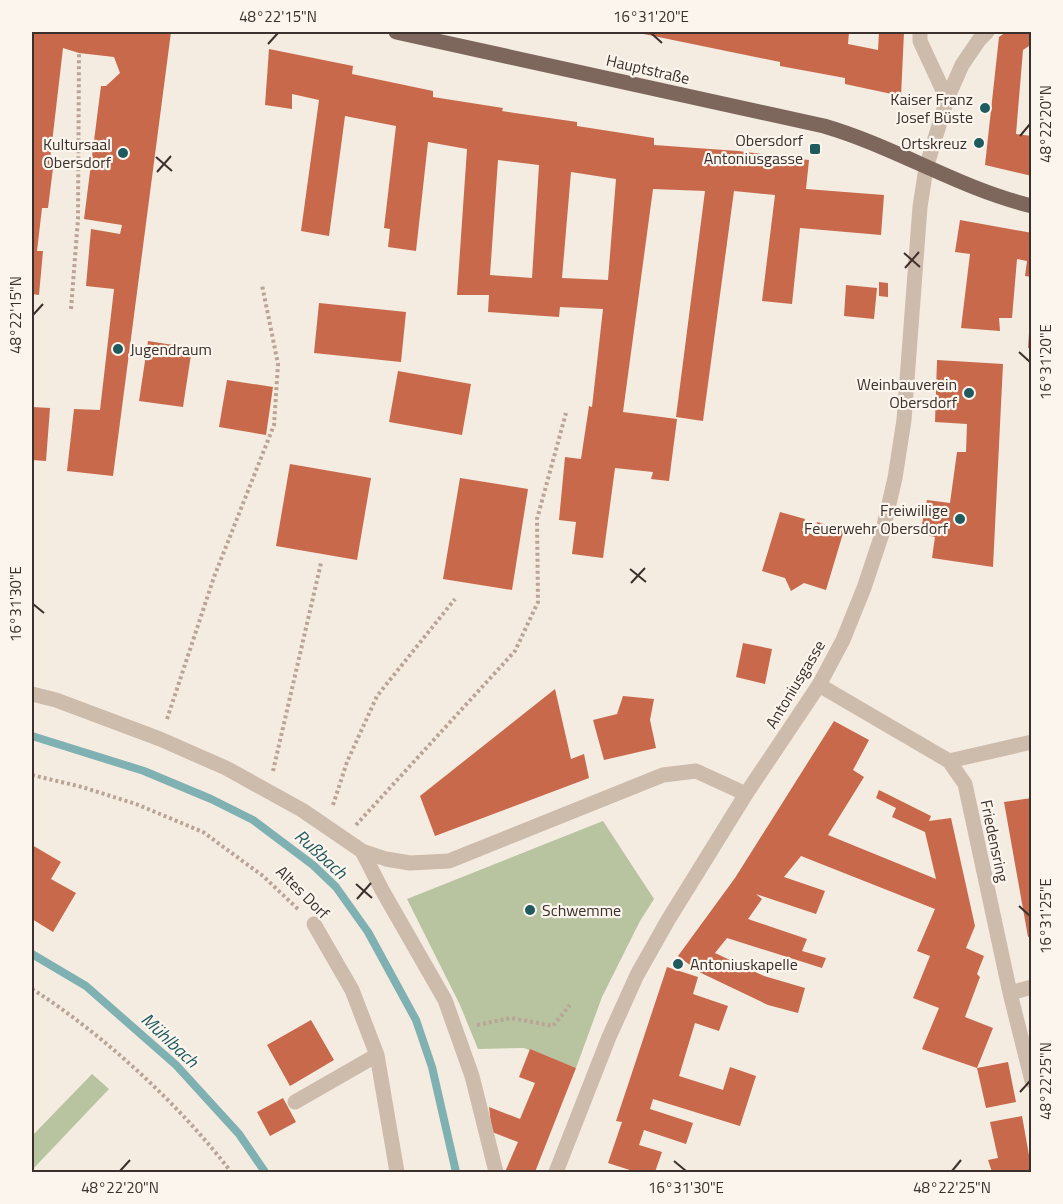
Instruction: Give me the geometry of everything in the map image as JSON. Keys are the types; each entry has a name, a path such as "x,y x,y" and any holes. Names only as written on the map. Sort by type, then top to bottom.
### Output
{"main road":[{"name":"Hauptstraße","path":"396,32 824,126 850,134 926,168"},
{"path":"926,168 1000,198 1032,206"}],"street":[{"path":"920,32 920,41 948,99"},
{"name":"Antoniusgasse","path":"556,1173 609,1037 637,975 668,920 746,794 819,685 843,640 864,588 882,534 895,478 904,420 920,207 926,168 948,99 962,65 987,32"},
{"name":"Friedensring","path":"819,685 949,761 965,784 1010,993 1032,1081"},
{"path":"32,694 56,700 160,739 225,768 268,790 363,851 386,859 410,863 449,861 663,775 696,771 746,794"},
{"path":"949,761 1032,742"},
{"path":"363,851 382,890 445,1000 472,1076 496,1173"},
{"name":"Altes Dorf","path":"314,924 352,990 377,1055 397,1173"},
{"path":"1010,993 1032,987"},
{"path":"295,1102 377,1055"}],"path":[{"path":"71,309 78,219 79,53"},
{"path":"160,739 214,577 274,425 278,364 262,285"},
{"path":"347,841 360,819 515,651 538,602 537,519 566,412"},
{"path":"268,790 321,563"},
{"path":"326,826 347,762 377,696 455,598"},
{"name":"Altes Dorf","path":"32,775 82,787 136,804 203,832 263,876 314,924"},
{"path":"32,989 62,1009 139,1073 194,1127 231,1173"},
{"path":"456,1031 511,1018 554,1026 570,1005"}],"green space":[{"name":"Schwemme","path":"603,821 654,899 640,921 602,997 576,1068 524,1048 478,1049 460,1005 407,899"},
{"path":"92,1074 109,1089 32,1170 32,1136"}],"building":[{"path":"32,32 171,32 113,476 67,471 74,409 100,410 114,289 86,286 91,229 120,234 122,225 84,219 101,86 106,86 120,73 114,57 79,53 63,48 50,160 54,160 48,208 42,208 37,251 43,251 39,295 32,294"},
{"path":"634,32 849,32 848,44 878,50 879,32 904,32 901,96 845,84 845,78 780,66 780,62"},
{"path":"1006,32 1032,32 1032,44 1023,50 1016,134 1032,136 1032,176 985,165 999,37"},
{"path":"269,49 353,66 352,74 433,91 433,97 503,108 502,111 577,122 577,126 654,138 654,145 738,151 809,160 806,189 884,195 881,235 800,228 792,304 762,301 775,195 734,191 703,421 676,417 705,191 653,189 623,412 677,419 669,481 651,479 653,472 615,468 603,558 572,554 576,522 559,520 565,457 581,459 589,406 592,407 603,309 560,307 559,317 488,312 489,295 457,295 467,149 428,142 416,251 388,247 390,229 384,228 396,126 345,116 329,236 301,231 319,100 292,94 292,109 265,105","holes":["498,160 539,165 532,278 490,275","571,172 616,179 608,280 562,278"]},
{"path":"960,220 1032,233 1032,277 1025,276 1027,261 1017,259 1012,318 999,318 1000,331 961,328 970,254 955,252"},
{"path":"879,282 888,283 888,297 879,296"},
{"path":"846,285 877,288 874,319 844,316"},
{"path":"319,303 406,312 401,362 314,353"},
{"path":"1030,319 1032,319 1032,348 1028,348"},
{"path":"148,341 192,348 183,407 139,401"},
{"path":"937,360 1003,364 993,567 932,558 935,537 920,534 927,500 950,503 957,452 966,452 967,424 935,422"},
{"path":"398,371 471,384 462,435 389,422"},
{"path":"227,380 273,387 266,435 219,427"},
{"path":"32,407 50,408 46,461 32,460"},
{"path":"290,464 371,478 357,560 276,546"},
{"path":"460,478 528,489 512,590 443,579"},
{"path":"780,512 805,519 802,531 814,535 817,522 844,530 826,590 804,583 791,591 785,578 762,571"},
{"path":"743,643 772,649 765,684 736,677"},
{"path":"555,689 571,759 584,754 589,778 435,836 420,796"},
{"path":"623,696 654,699 650,720 656,748 604,760 593,720 617,714"},
{"path":"834,721 869,740 853,770 864,777 828,835 936,879 925,832 892,817 896,808 876,798 879,790 931,816 929,821 951,818 975,926 966,948 984,956 977,974 980,977 965,1017 993,1028 977,1068 922,1049 939,1008 913,998 930,956 917,951 935,909 801,856 784,877 825,891 816,914 756,894 762,899 748,919 807,939 802,951 826,958 822,968 727,938 715,953 764,976 805,988 798,1013 768,1005 699,972 678,956 735,878"},
{"path":"1032,798 1032,936 1028,937 1004,802"},
{"path":"32,845 61,862 51,879 76,893 53,932 32,919"},
{"path":"667,967 698,977 693,994 728,1006 719,1031 695,1023 679,1076 723,1090 730,1067 756,1076 740,1126 653,1099 650,1109 693,1123 686,1144 644,1130 639,1145 662,1152 655,1172 636,1172 608,1163 622,1122 616,1121"},
{"path":"311,1020 334,1060 290,1086 267,1045"},
{"path":"530,1049 576,1068 535,1172 505,1172 518,1142 492,1132 489,1107 520,1119 535,1083 519,1077"},
{"path":"1008,1062 1016,1102 986,1108 977,1068"},
{"path":"283,1098 296,1122 270,1136 257,1112"},
{"path":"1022,1116 1032,1172 992,1172 988,1160 998,1158 990,1122"}],"waterway":[{"name":"Rußbach","path":"32,736 144,771 211,799 253,820 313,865 336,887 368,932 416,1020 432,1067 456,1172"},
{"name":"Mühlbach","path":"32,954 86,986 176,1065 239,1134 265,1172"}],"place":[{"name":"Kaiser Franz Josef Büste","path":"985,108"},
{"name":"Ortskreuz","path":"979,143"},
{"name":"Obersdorf Antoniusgasse","path":"815,149"},
{"name":"Kultursaal Obersdorf","path":"123,153"},
{"name":"Jugendraum","path":"118,349"},
{"name":"Weinbauverein Obersdorf","path":"969,393"},
{"name":"Freiwillige Feuerwehr Obersdorf","path":"960,519"},
{"name":"Schwemme","path":"530,910"},
{"name":"Antoniuskapelle","path":"678,964"}]}
